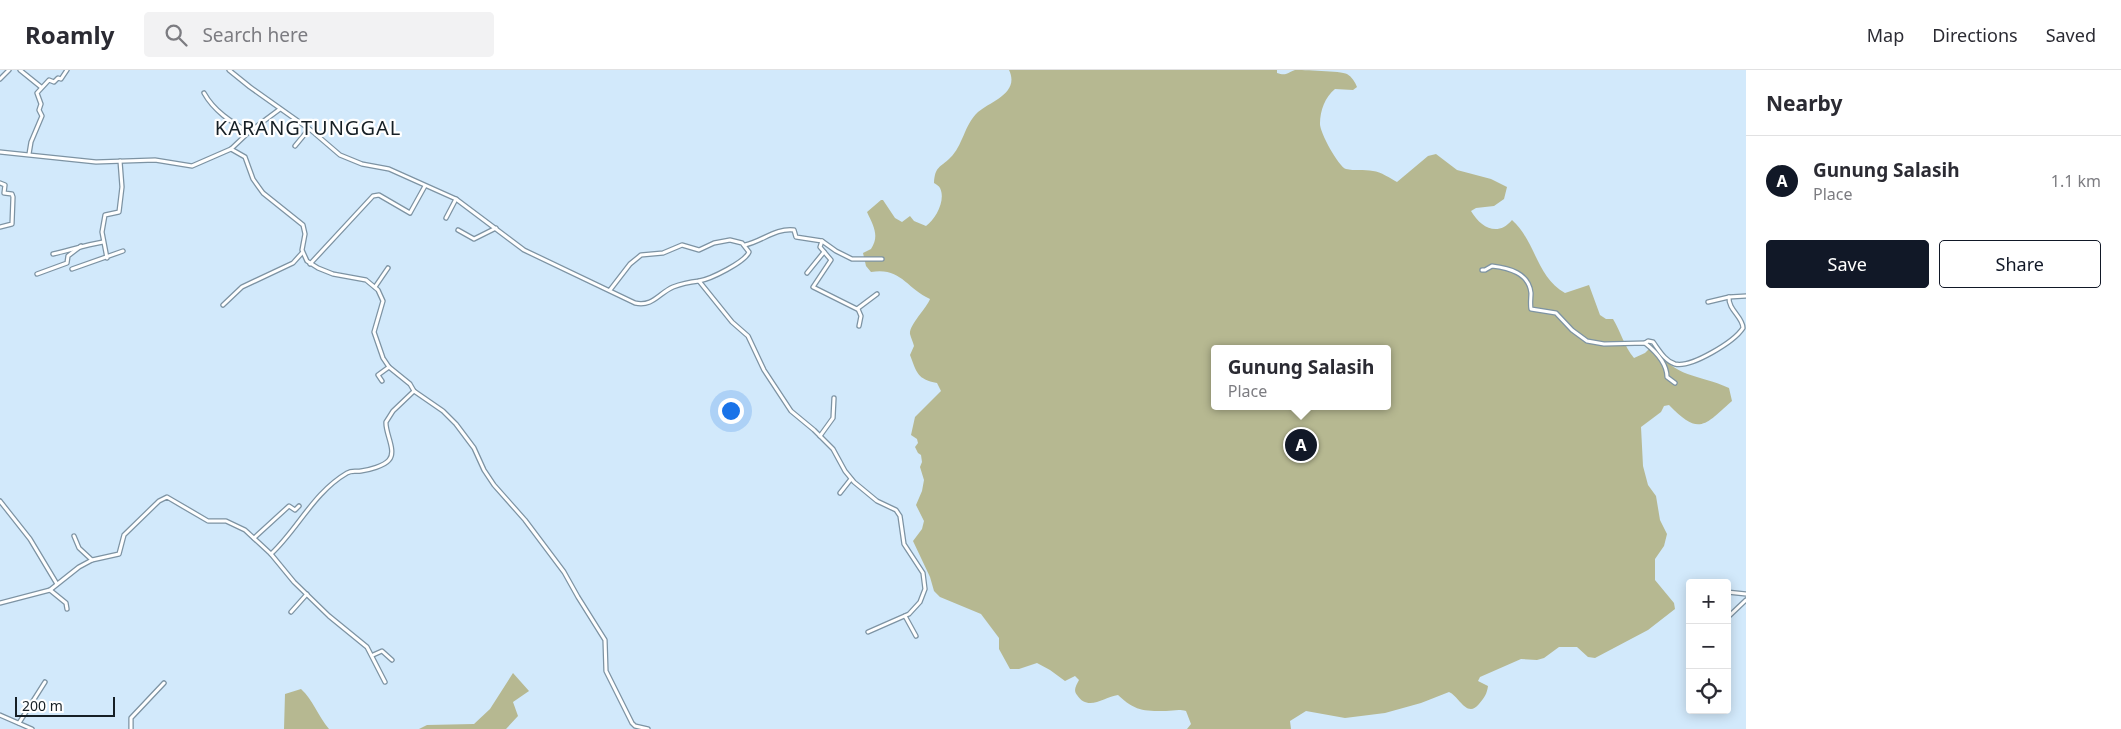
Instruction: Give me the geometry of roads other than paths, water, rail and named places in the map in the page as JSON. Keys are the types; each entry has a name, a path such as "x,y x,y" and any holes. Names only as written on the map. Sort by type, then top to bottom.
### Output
{"street":[{"path":"0,80 9,70"},
{"path":"20,70 41,87"},
{"path":"29,154 31,142 42,116 39,110 41,104 37,93 49,80 55,82 58,78 61,79 68,70"},
{"path":"231,71 280,109 309,128 340,155 362,164 389,169 456,199 524,250 632,302 645,304 672,287 727,270 749,253 745,245 738,240 727,240 698,250 688,245 682,245 665,253 641,255 632,262 610,290"},
{"path":"204,93 223,116 249,132"},
{"path":"0,152 96,162 149,160 188,166 231,149 249,132 280,109"},
{"path":"295,146 309,128"},
{"path":"223,305 246,285 293,263 302,253 305,234 303,225 263,193 253,179 245,157 231,149"},
{"path":"107,258 102,228 105,216 119,212 122,187 120,161"},
{"path":"0,183 5,185 4,193 13,196 12,224 0,227"},
{"path":"310,264 373,196 379,195 410,214 425,186"},
{"path":"446,218 456,199"},
{"path":"458,230 473,239 496,228"},
{"path":"745,245 778,231 794,230 796,237 822,241 852,259 882,259"},
{"path":"822,241 820,247 831,260 813,287 858,309 860,314 858,326"},
{"path":"53,254 103,242"},
{"path":"37,274 67,263 68,256 81,246"},
{"path":"72,269 123,251"},
{"path":"807,273 824,252"},
{"path":"302,253 310,264 333,274 366,280 375,287 383,301 374,329 381,353 390,367 406,380 414,391 443,410 456,424 474,448 484,470 494,485 525,520 564,572 605,640 606,671 632,723 635,726 648,729"},
{"path":"1482,270 1492,266 1518,273 1527,281 1530,287 1531,309 1556,313 1572,330 1587,341 1604,344 1652,342 1666,359 1676,364 1694,362 1732,340 1743,328 1743,323 1728,303 1729,297"},
{"path":"375,287 388,268"},
{"path":"699,280 732,322 747,334 764,370 791,410 836,453 851,480 877,501 898,512 901,519 904,544 923,573 925,584 922,598 918,605 905,616 868,632"},
{"path":"858,309 877,294"},
{"path":"1708,302 1729,297 1746,296"},
{"path":"1645,343 1656,353 1667,372 1667,377 1675,383"},
{"path":"382,381 378,375 390,367"},
{"path":"271,554 290,536 311,505 329,486 350,472 367,470 389,460 392,455 386,422 393,411 414,391"},
{"path":"820,436 833,418 834,398"},
{"path":"840,493 851,480"},
{"path":"0,603 50,590 92,560 119,554 124,535 164,497 169,498 209,521 221,520 234,524 254,538 271,554 306,594 359,639 373,655 385,682"},
{"path":"0,501 30,538 57,584"},
{"path":"254,538 289,506 295,510 299,506"},
{"path":"74,536 79,548 92,560"},
{"path":"50,590 66,603 67,609"},
{"path":"1731,592 1746,594"},
{"path":"291,612 306,594"},
{"path":"1731,614 1746,600"},
{"path":"905,616 916,636"},
{"path":"373,655 381,651 392,660"},
{"path":"18,723 45,682"},
{"path":"131,729 131,718 164,683"},
{"path":"0,715 32,729"}],"place":[{"name":"Gunung Salasih","path":"1301,445"}],"district":[{"name":"KARANGTUNGGAL","path":"308,127"}]}
